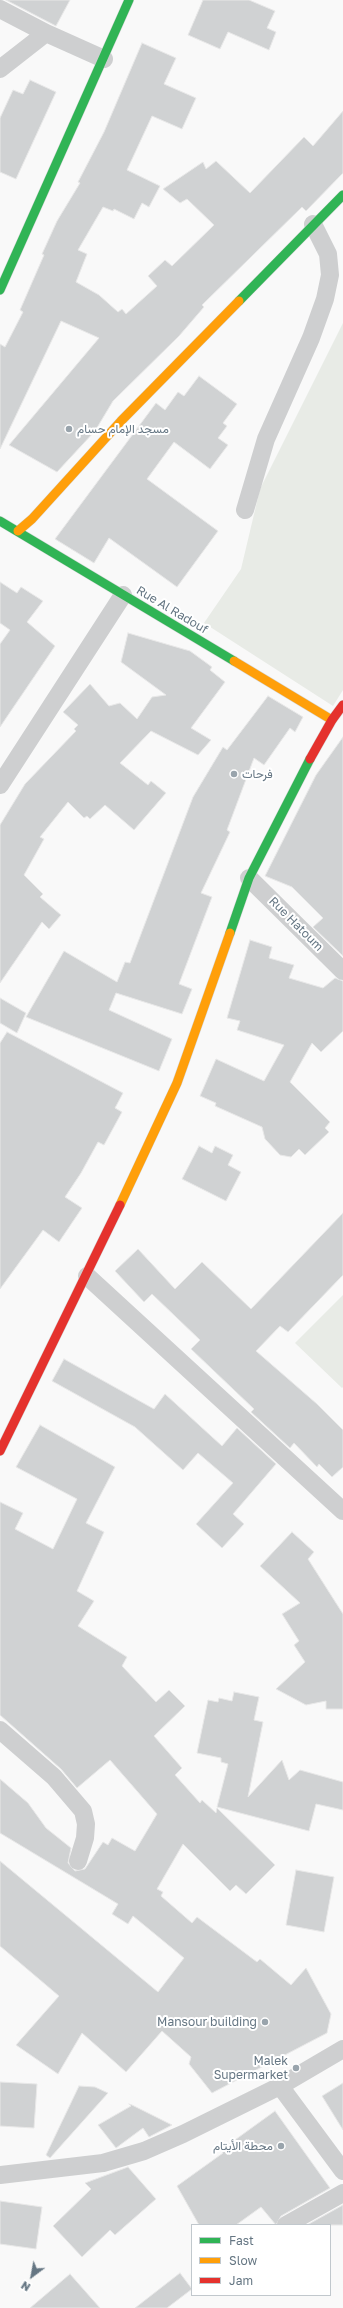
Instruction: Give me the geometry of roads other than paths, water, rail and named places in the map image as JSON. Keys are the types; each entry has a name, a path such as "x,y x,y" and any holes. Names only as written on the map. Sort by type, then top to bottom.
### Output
{"street":[{"path":"0,290 129,0"},
{"path":"0,9 46,33 104,59"},
{"path":"0,69 46,33"},
{"path":"18,531 32,519 121,421 343,195"},
{"path":"245,510 266,439 311,338 325,299 330,275 328,254 313,224"},
{"name":"Rue Al Radouf","path":"0,521 332,720"},
{"path":"0,785 123,595"},
{"path":"0,1450 87,1276 176,1083 249,878 332,720 343,705"},
{"name":"Rue Hatoum","path":"249,878 343,971"},
{"path":"87,1276 343,1511"},
{"path":"0,1730 54,1777 83,1811 86,1824 86,1838 78,1862"},
{"path":"0,2175 103,2163 144,2151 183,2134 280,2086 343,2049"},
{"path":"280,2086 343,2171"},
{"path":"288,2224 343,2193"}],"place":[{"name":"مسجد الإمام حسام","path":"69,429"},
{"name":"فرحات","path":"234,774"},
{"name":"Mansour building","path":"265,2022"},
{"name":"Malek Supermarket","path":"296,2068"},
{"name":"محطة الأيتام","path":"281,2146"}]}
